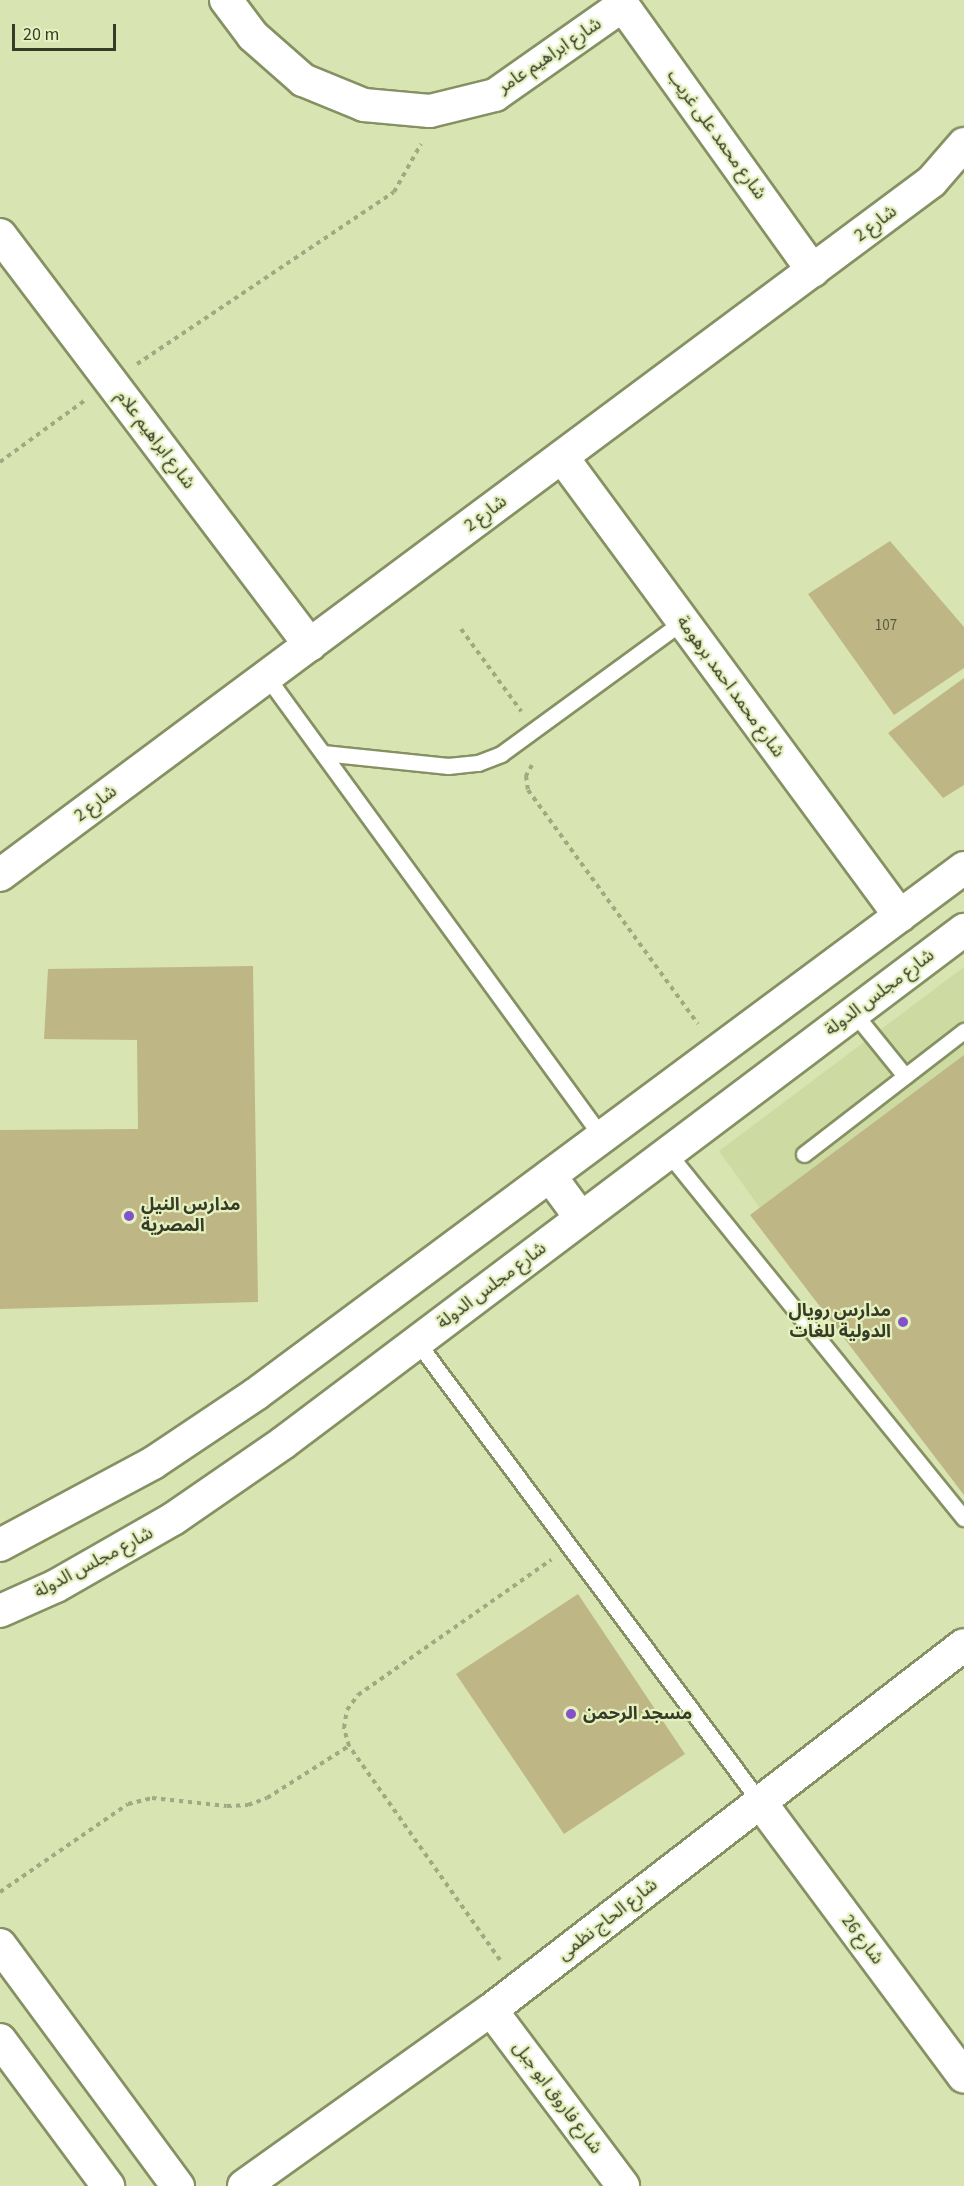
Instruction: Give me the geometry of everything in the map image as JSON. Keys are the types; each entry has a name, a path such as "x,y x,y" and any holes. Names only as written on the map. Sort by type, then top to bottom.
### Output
{"street":[{"name":"شارع ابراهيم عامر","path":"226,0 253,36 303,80 364,105 430,111 495,94 621,3"},
{"name":"شارع محمد على غريب","path":"621,3 813,270"},
{"name":"شارع 2","path":"0,875 932,181 964,144"},
{"name":"شارع ابراهيم علام","path":"0,234 310,645"},
{"name":"شارع محمد احمد برهومة","path":"562,457 900,916"},
{"path":"0,1545 45,1524 171,1450 255,1394 964,868"},
{"name":"شارع مجلس الدولة","path":"0,1611 56,1586 173,1519 417,1342 964,930"},
{"path":"550,1176 581,1218"},
{"name":"شارع الحاج نظمى","path":"244,2186 491,2010 964,1645"},
{"name":"شارع 26","path":"760,1802 964,2077"},
{"path":"0,1945 178,2186"},
{"name":"شارع فاروق ابو جبل","path":"491,2010 624,2186"},
{"path":"0,2040 108,2186"}],"lane":[{"path":"323,753 448,766 478,763 501,754 682,622"},
{"path":"267,677 602,1137"},
{"path":"855,1013 905,1076"},
{"path":"804,1154 964,1031"},
{"path":"668,1153 964,1518"},
{"path":"417,1342 760,1802"}],"path":[{"path":"0,462 111,381 394,192 419,154 430,111"},
{"path":"461,629 535,730"},
{"path":"542,757 526,776 528,790 717,1050"},
{"path":"520,1988 349,1746 344,1728 347,1710 358,1695 570,1547"},
{"path":"0,1893 128,1804 152,1798 227,1806 248,1804 267,1798 349,1746"}],"shaded area":[{"name":"مدارس رويال الدولية للغات","path":"964,967 964,1492 719,1151"}],"building":[{"path":"890,541 964,627 964,668 894,715 808,594"},
{"path":"964,678 964,785 943,798 888,733"},
{"name":"مدارس النيل المصرية","path":"253,966 258,1302 0,1309 0,1130 138,1129 137,1040 44,1039 48,969"},
{"name":"مدارس رويال الدولية للغات","path":"964,1055 964,1495 750,1215"},
{"name":"مسجد الرحمن","path":"578,1594 685,1754 564,1834 456,1674"}],"place":[{"name":"مدارس النيل المصرية","path":"129,1216"},
{"name":"مدارس رويال الدولية للغات","path":"903,1322"},
{"name":"مسجد الرحمن","path":"571,1714"}]}
